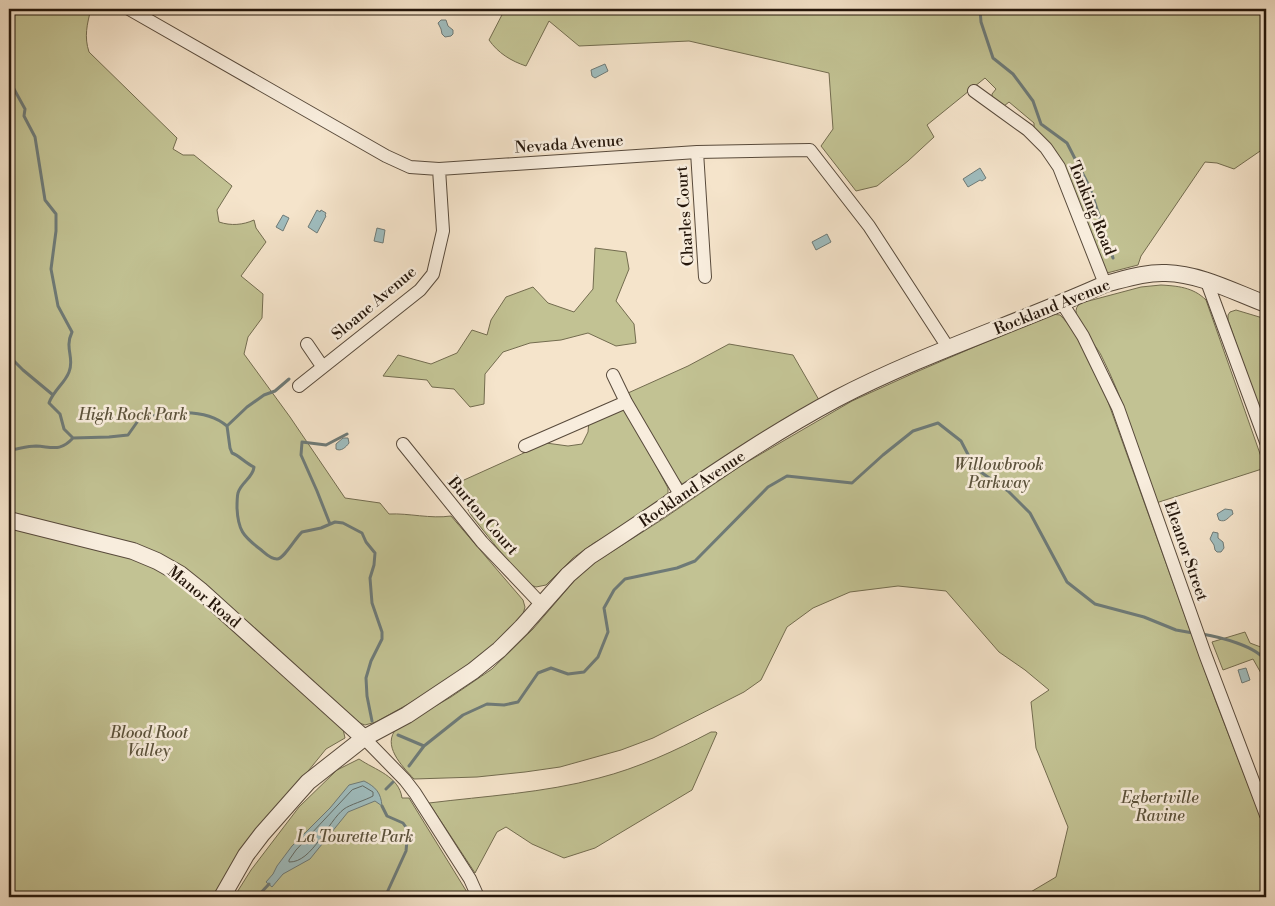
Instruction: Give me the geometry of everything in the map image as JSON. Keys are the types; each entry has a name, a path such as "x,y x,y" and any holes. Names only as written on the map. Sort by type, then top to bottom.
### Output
{"street":[{"name":"Nevada Avenue","path":"129,9 386,156 410,167 439,169 697,152 810,150 869,226 949,349"},
{"name":"Tonking Road","path":"974,91 1028,130 1046,148 1059,167 1105,284"},
{"name":"Charles Court","path":"697,152 705,277"},
{"name":"Sloane Avenue","path":"299,386 420,290 432,274 443,231 439,169"},
{"name":"Rockland Avenue","path":"222,897 246,855 284,807 308,782 364,738 408,716 473,671 499,650 568,575 590,556 738,458 826,405 894,372 1105,284 1140,275 1164,273 1188,275 1266,304"},
{"path":"1207,282 1266,442"},
{"name":"Eleanor Street","path":"1062,303 1082,336 1118,408 1205,654 1266,815"},
{"path":"307,344 322,366"},
{"path":"613,375 626,402 681,496"},
{"path":"525,446 626,402"},
{"name":"Burton Court","path":"403,444 482,542 542,605"},
{"name":"Manor Road","path":"9,520 133,551 157,561 180,574 364,738"},
{"path":"364,738 405,780 415,793 470,879 478,897"}],"green space":[{"name":"High Rock Park","path":"9,9 91,9 87,31 89,52 177,138 173,149 183,155 194,155 232,186 217,210 219,222 237,224 254,220 256,228 266,242 241,276 263,294 262,318 248,337 244,354 345,498 380,503 389,514 435,517 451,516 523,600 525,607 523,614 489,651 428,693 376,722 365,725 357,722 247,621 178,564 9,513"},
{"path":"505,9 1266,9 1266,147 1234,169 1217,163 1205,162 1141,256 1138,265 1107,273 1034,130 1034,123 1009,102 1004,106 992,98 992,94 996,89 985,78 927,125 934,137 908,161 877,186 856,191 821,146 833,129 829,73 689,41 579,46 549,21 526,66 505,56 489,40"},
{"path":"595,248 626,252 629,269 616,301 634,324 636,343 616,346 588,333 561,340 530,343 503,352 485,374 484,404 470,407 454,389 432,387 427,380 383,376 398,355 431,364 457,353 472,330 487,335 491,320 506,297 533,287 548,303 574,312 593,289"},
{"path":"1161,285 1179,287 1196,292 1206,300 1265,468 1156,503 1110,373 1101,355 1082,328 1076,314 1077,308 1081,303 1141,287"},
{"path":"1236,310 1266,319 1266,429 1228,320 1230,312"},
{"name":"Willowbrook Parkway","path":"1051,314 1060,315 1074,332 1107,399 1216,702 1266,831 1266,897 1017,897 1029,893 1056,877 1068,827 1036,748 1031,702 1049,690 999,652 946,591 898,586 850,592 813,608 787,627 761,680 744,692 653,738 621,750 560,767 477,777 414,779 399,762 392,748 391,741 397,728 451,697 492,669 533,629 575,580 594,563 742,465 852,401"},
{"path":"729,344 793,355 819,400 683,485 671,470 628,393 688,366"},
{"path":"623,409 627,412 668,488 668,493 634,521 594,543 573,558 546,585 536,587 531,585 522,579 453,490 464,480 546,443 568,446 582,444 588,432 589,421"},
{"name":"Blood Root Valley","path":"9,527 113,553 172,575 343,729 345,738 326,749 249,844 217,897 9,897"},
{"path":"1245,632 1250,643 1266,649 1266,682 1253,659 1223,670 1212,642"},
{"path":"711,732 717,733 692,790 595,848 564,858 532,844 506,827 497,832 475,873 429,803 536,791 599,778 656,758"},
{"name":"La Tourette Park","path":"359,759 391,779 400,790 402,798 409,798 470,897 234,897 251,870 299,807 337,770"}],"water":[{"path":"441,20 446,20 448,26 453,30 451,36 445,37 442,34 438,23"},
{"path":"605,64 608,71 595,78 592,76 591,70"},
{"path":"980,168 986,178 968,187 963,179"},
{"path":"317,210 326,213 326,216 317,233 308,227"},
{"path":"283,215 289,218 283,231 276,227"},
{"path":"377,228 385,230 383,243 374,241"},
{"path":"827,234 831,242 816,250 812,242"},
{"path":"343,438 348,438 349,443 342,449 336,449 336,444"},
{"path":"1225,509 1232,510 1233,514 1221,521 1217,514"},
{"path":"1213,532 1218,533 1218,538 1223,542 1224,548 1221,552 1215,550 1210,539"},
{"path":"1246,668 1250,680 1242,683 1238,670"},
{"path":"364,781 377,791 382,806 375,801 348,812 310,859 283,874 272,887 266,882 292,846 330,808 349,785"}],"waterway":[{"path":"980,9 981,22 993,58 1013,74 1033,101 1041,124 1067,143 1090,188 1113,258"},
{"path":"9,80 25,109 24,116 35,137 45,200 56,214 56,231 51,269 58,306 72,332 69,343 71,367 65,380 49,403 60,414 64,429 73,438 128,435 140,418 173,413 196,413 218,420 227,426 232,453 254,467 252,474 238,493 237,508 240,527 249,540 272,558 280,558 302,532 321,528 335,522 343,523 362,533 366,542 375,553 370,578 372,603 382,632 382,639 371,661 366,678 372,721"},
{"path":"9,356 53,395"},
{"path":"227,426 247,407 264,395 275,391 289,379"},
{"path":"409,766 424,746 463,715 487,704 504,705 518,702 538,673 551,668 568,674 584,672 598,657 608,632 604,608 614,590 625,579 677,568 695,561 768,487 787,476 852,483 913,431 938,423 961,441 975,468 1008,491 1030,513 1067,582 1095,604 1144,617 1176,630 1193,633"},
{"path":"330,524 301,455 302,442 326,445 347,434"},
{"path":"9,450 33,446 60,447 73,438"},
{"path":"1202,634 1228,640 1246,647 1266,661"},
{"path":"398,735 424,746"},
{"path":"386,789 393,782"},
{"path":"382,806 387,816 403,823 408,830 406,851 385,897"},
{"path":"257,897 269,884"}],"park label":[{"name":"Egbertville Ravine","path":"1160,807"}]}
